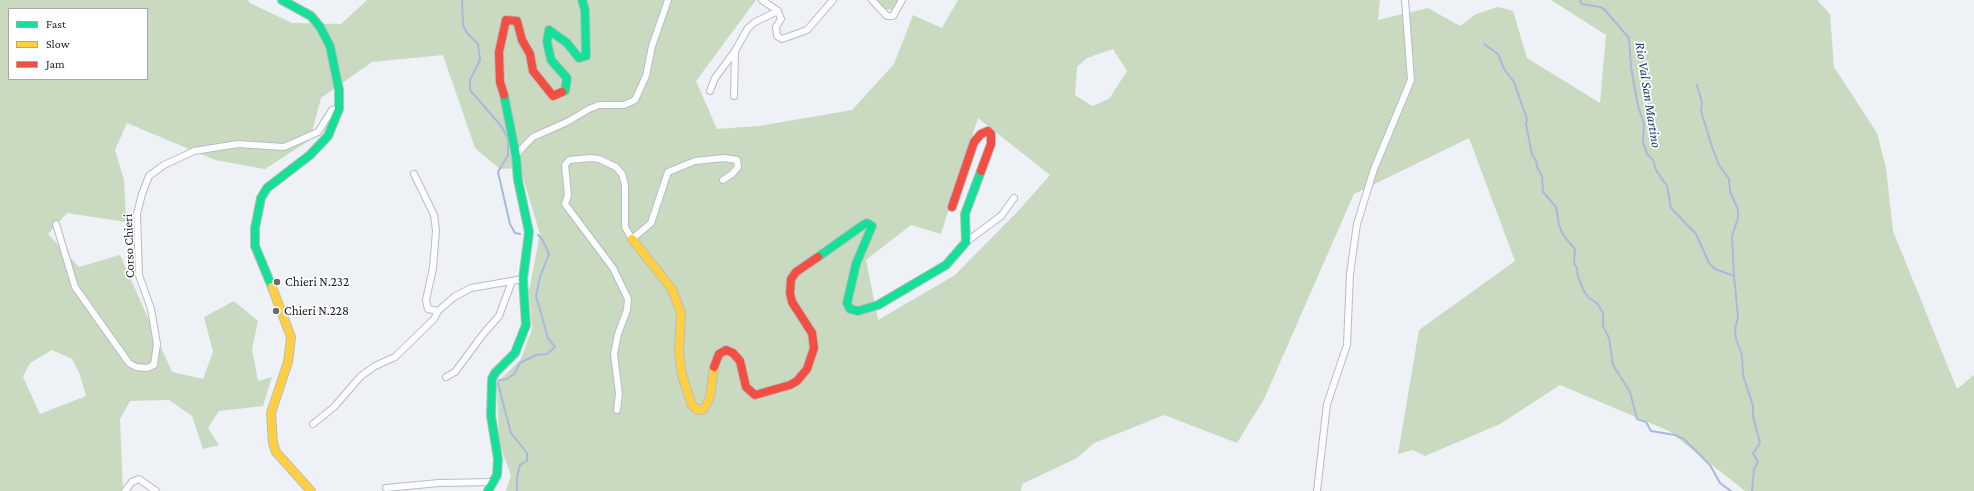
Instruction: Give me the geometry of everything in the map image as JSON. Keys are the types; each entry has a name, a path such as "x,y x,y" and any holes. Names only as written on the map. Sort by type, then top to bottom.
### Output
{"street":[{"path":"282,0 311,16 320,26 330,46 339,90 339,109 328,136 310,155 267,188 261,198 255,228 255,246 283,312 291,337 288,362 271,413 273,443 276,452 312,491"},
{"path":"488,491 494,482 498,459 491,416 492,379 520,343 526,325 523,279 529,232 518,180 516,156 507,105 500,82 499,52 506,20 517,21 522,40 530,54 533,71 553,96 565,92 567,78 551,60 547,42 549,30 567,43 578,58 586,56 585,10 582,0"},
{"path":"516,156 533,137 567,122 589,109 599,105 624,105 635,100 646,76 652,46 668,0"},
{"path":"762,0 778,11 780,19 776,27 777,36 782,39 807,30 833,0"},
{"path":"872,0 887,16 893,16 902,0"},
{"path":"1317,491 1328,404 1347,345 1350,274 1357,224 1374,169 1411,80 1405,0"},
{"path":"710,91 715,78 735,50 748,28 778,11"},
{"path":"734,96 735,50"},
{"name":"Corso Chieri","path":"56,224 75,287 130,363 136,367 147,368 154,364 157,344 151,309 139,275 137,214 149,176 164,165 194,151 238,144 284,147 318,132 332,110 339,109"},
{"path":"952,207 974,142 981,134 988,131 991,134 991,144 965,214 966,242"},
{"path":"617,410 619,394 614,354 618,334 627,310 628,299 613,268 565,204 568,195 565,165 569,160 591,158 599,159 616,167 622,174 625,185 625,227 632,239 672,289 681,313 679,352 682,375 692,405 697,410 704,409 710,397 714,364 719,354 726,350 733,353 740,361 746,387 756,395 778,390 797,381 807,369 814,348 812,333 792,302 790,293 791,279 796,272 863,225 867,223 872,226 856,264 847,303 850,308 858,311 878,305 946,265 966,242 1001,216 1014,198"},
{"path":"632,239 651,223 668,172 695,161 724,158 737,160 738,167 732,174 723,180"},
{"path":"414,174 434,215 436,231 433,268 426,300 428,308 438,311"},
{"path":"312,424 334,407 361,376 375,366 395,357 434,319 438,311 454,296 471,288 523,279"},
{"path":"446,377 455,372 484,333 499,316 512,281"},
{"path":"125,491 132,482 139,479 156,491"},
{"path":"386,488 440,483 494,482"}],"green space":[{"path":"0,0 248,0 250,3 292,23 341,24 367,0 756,0 696,81 717,129 759,126 852,110 894,64 913,15 942,28 958,0 1380,0 1378,20 1428,8 1460,26 1476,14 1498,7 1513,11 1527,58 1600,103 1606,35 1551,0 1817,0 1830,14 1834,67 1877,133 1886,168 1893,231 1957,389 1974,375 1974,491 1745,491 1669,431 1560,385 1500,424 1425,456 1413,450 1398,454 1419,330 1515,261 1469,138 1354,194 1264,399 1237,443 1164,415 1094,443 1077,458 1022,484 1021,491 506,491 511,475 499,443 497,383 521,359 532,329 529,291 540,234 520,168 500,169 475,148 443,55 372,62 321,98 310,140 265,169 215,160 127,123 115,150 124,180 126,222 67,213 48,234 79,267 120,255 172,372 203,379 213,352 204,317 234,301 258,321 252,349 258,381 272,377 263,406 219,411 208,428 219,445 203,449 192,416 169,400 130,401 120,419 123,491 0,491","holes":["1113,49 1127,71 1109,99 1092,106 1075,95 1077,67 1087,58","978,118 1050,175 1019,210 955,275 878,320 866,260 911,225 941,234","52,350 72,359 80,375 86,396 40,414 23,377 30,363"]},
{"path":"876,0 898,0 894,10 884,9"}],"waterway":[{"path":"462,0 463,25 467,33 478,44 480,60 470,80 470,90 502,127 508,139 508,155 498,172 510,224 515,233 520,234"},
{"name":"Rio Val San Martino","path":"1580,0 1582,4 1604,9 1629,38 1631,67 1638,106 1644,124 1643,142 1647,154 1653,160 1656,170 1667,186 1671,208 1696,234 1709,263 1715,269 1734,276 1738,317 1735,329 1736,339 1742,355 1743,375 1753,406 1753,416 1760,443 1753,453 1758,462 1754,469 1752,491"},
{"path":"1484,44 1498,54 1504,69 1514,82 1527,119 1526,124 1532,155 1536,160 1537,167 1542,176 1543,192 1556,207 1559,225 1563,235 1575,249 1574,263 1584,291 1589,298 1597,303 1603,313 1603,326 1609,338 1613,365 1630,392 1637,419 1646,422 1651,431 1675,435 1684,439 1710,465 1720,483 1731,491"},
{"path":"1697,85 1702,103 1701,111 1712,147 1719,165 1729,179 1730,191 1738,210 1738,218 1732,236 1734,276"},
{"path":"517,491 517,477 520,465 527,461 527,453 511,433 498,384 499,380 507,379 514,374 520,363 536,355 547,354 555,347 548,338 536,296 540,277 549,254 542,239 538,235"}],"traffic: fast":[{"path":"272,287 255,246 255,228 261,198 267,188 310,155 328,136 339,109 339,90 330,46 320,27 311,16 282,0"},
{"path":"562,92 565,91 567,78 551,60 547,42 549,30 567,43 579,58 586,56 585,10 582,0"},
{"path":"488,491 497,475 498,459 491,416 492,379 495,373 515,353 526,325 523,279 529,232 518,180 516,156 504,95"},
{"path":"818,257 863,225 867,223 872,226 856,264 847,303 850,309 858,311 878,305 946,265 966,242 965,214 981,171"}],"traffic: slow":[{"path":"632,239 672,289 681,313 679,352 682,375 692,405 697,410 704,409 710,397 714,367"},
{"path":"272,287 291,337 288,362 271,413 273,443 276,452 311,491"}],"traffic: jam":[{"path":"504,95 500,82 499,52 506,20 517,21 522,40 530,54 533,71 553,96 562,92"},
{"path":"952,207 974,142 981,134 988,131 991,134 991,144 981,171"},
{"path":"714,367 719,354 726,350 733,353 740,361 746,387 755,395 790,385 797,381 807,369 814,348 812,333 792,302 790,293 791,279 796,272 818,257"}],"place":[{"name":"Chieri N.232","path":"277,282"},
{"name":"Chieri N.228","path":"276,311"}]}
